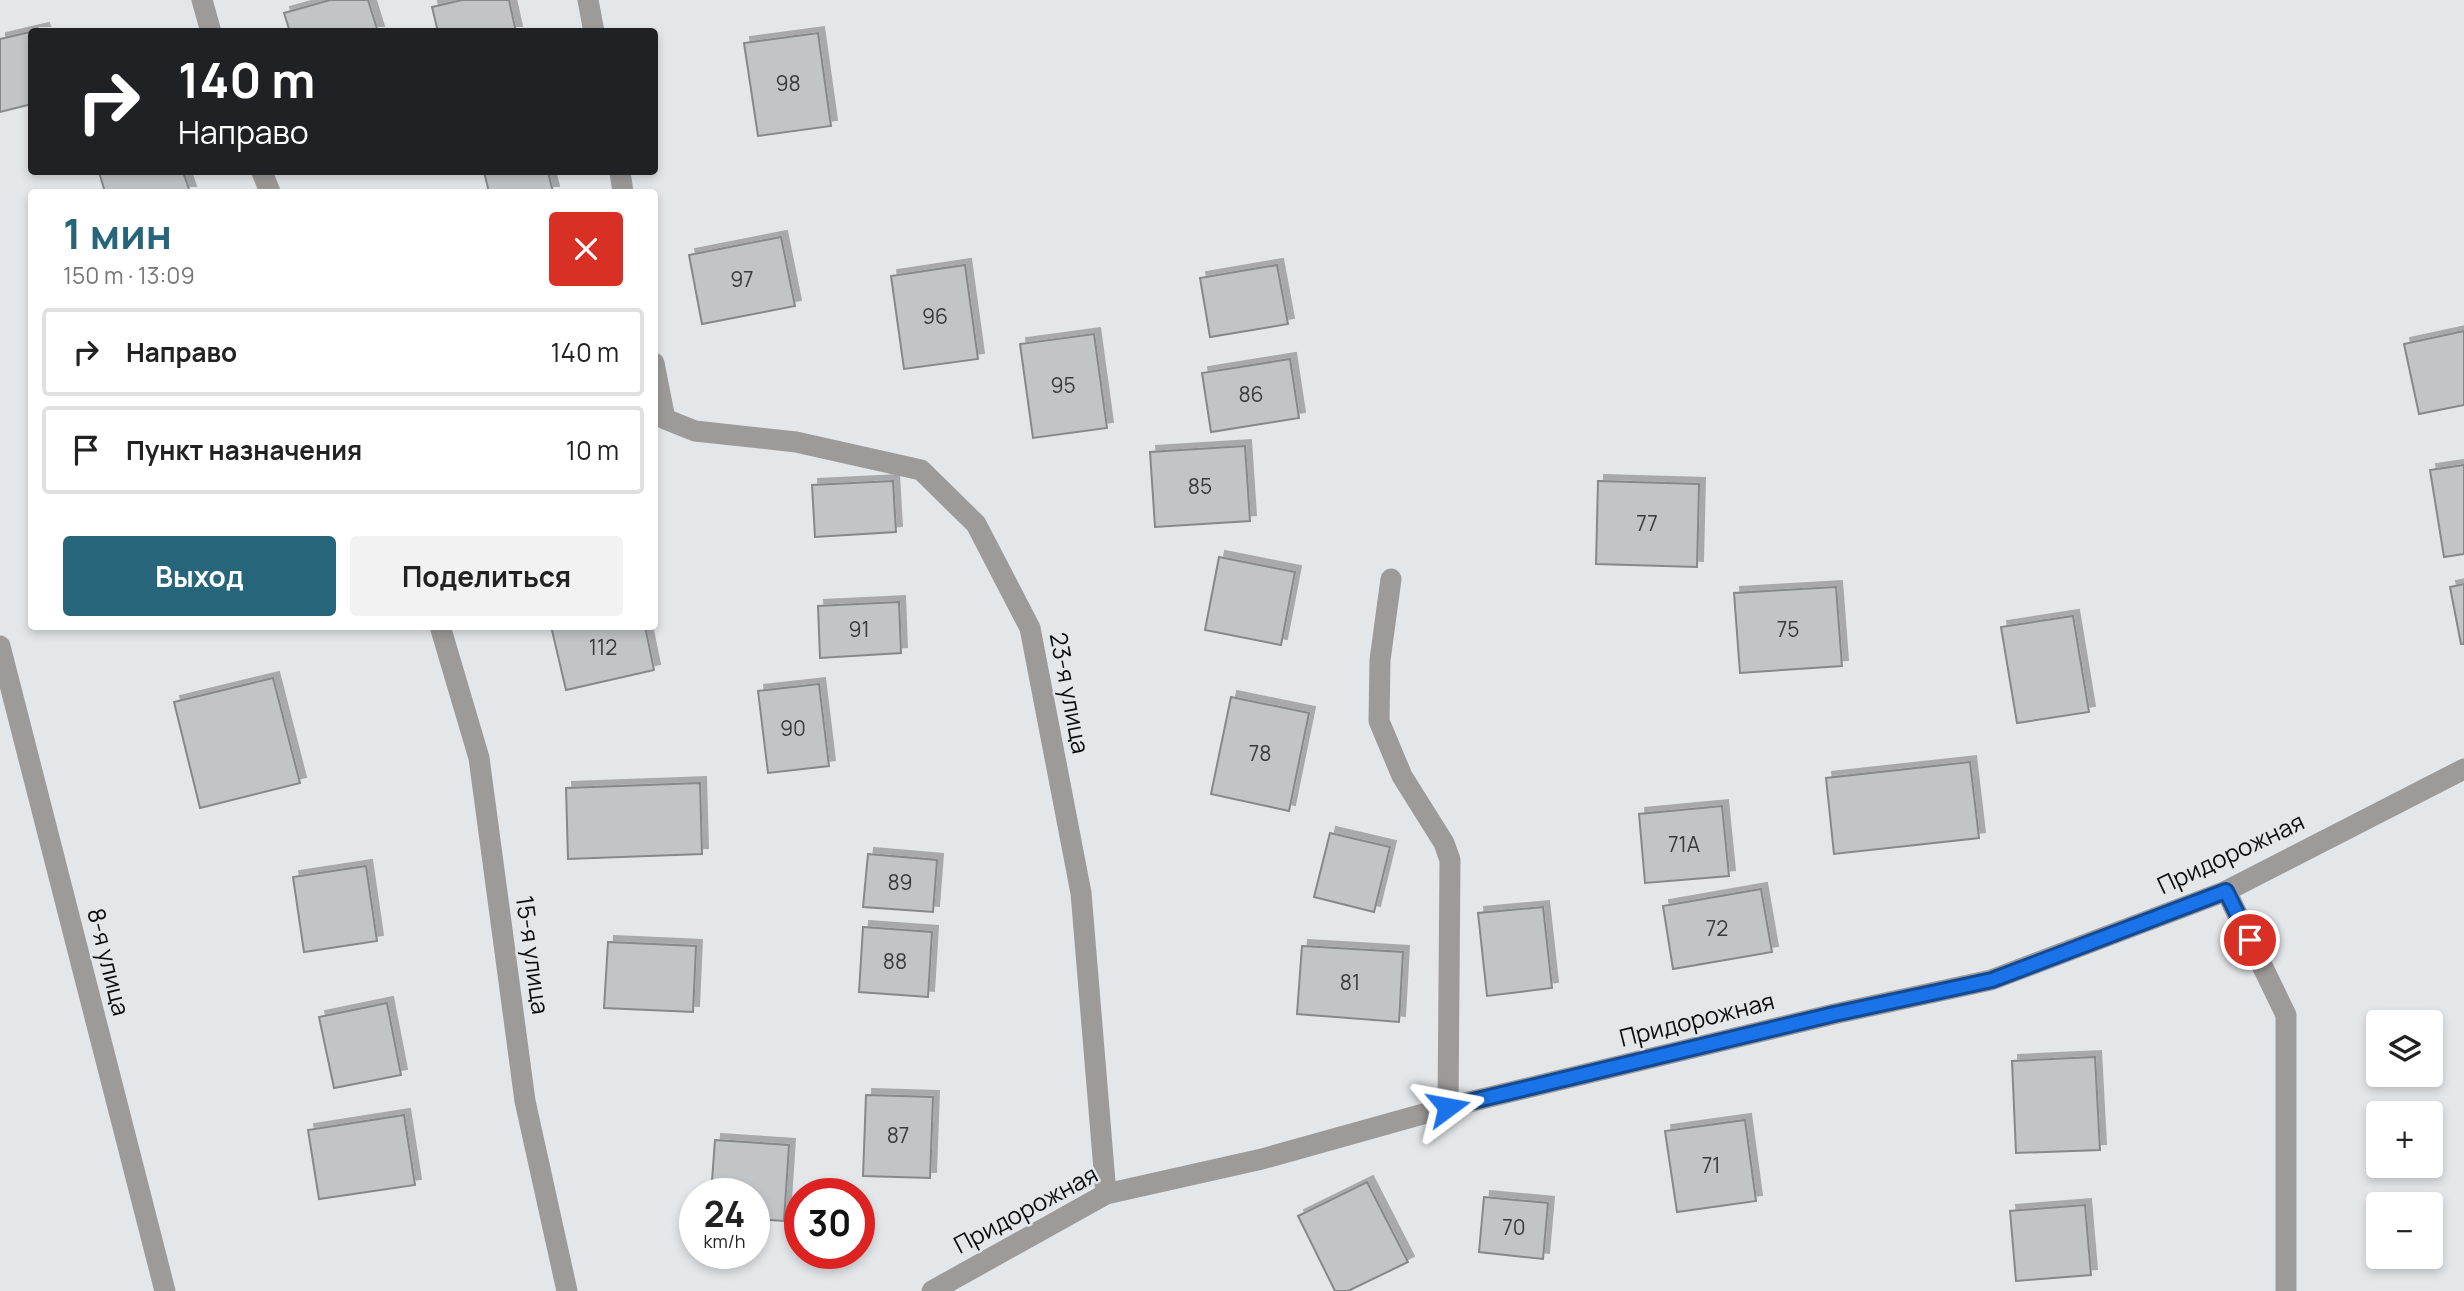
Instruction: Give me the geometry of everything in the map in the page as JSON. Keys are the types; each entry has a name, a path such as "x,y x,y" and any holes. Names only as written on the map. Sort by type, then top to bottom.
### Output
{"street":[{"path":"202,0 210,28"},
{"path":"588,0 593,28"},
{"name":"23-я улица","path":"658,383 665,419 695,431 796,442 921,470 976,524 1030,628 1043,694 1081,892 1106,1194"},
{"path":"1391,579 1380,660 1379,721 1402,776 1444,843 1450,860 1448,1107"},
{"name":"15-я улица","path":"441,630 479,758 525,1101 567,1291"},
{"name":"8-я улица","path":"0,646 165,1291"},
{"name":"Придорожная","path":"932,1291 1106,1194 1262,1159 1448,1107 1834,1014 1992,980 2226,891 2464,769"},
{"path":"2226,891 2286,1015 2286,1291"}],"building":[{"path":"330,0 368,0 377,28 289,28 284,13"},
{"path":"462,0 509,0 515,28 437,28 432,7"},
{"path":"28,32 28,105 0,112 0,39"},
{"path":"818,33 831,126 758,136 744,43"},
{"path":"100,175 184,175 189,189 104,189"},
{"path":"485,175 549,175 552,189 488,189"},
{"path":"781,237 795,306 702,324 689,255"},
{"path":"965,265 978,359 904,369 891,276"},
{"path":"1277,265 1288,324 1210,337 1200,278"},
{"path":"2464,331 2464,405 2419,414 2404,344"},
{"path":"1094,334 1107,428 1033,438 1020,344"},
{"path":"1290,359 1299,418 1211,432 1202,373"},
{"path":"1245,446 1250,521 1155,527 1150,452"},
{"path":"2464,465 2464,554 2444,557 2430,470"},
{"path":"893,481 896,532 815,537 812,485"},
{"path":"1598,481 1699,484 1697,567 1596,564"},
{"path":"1219,557 1295,572 1281,645 1205,630"},
{"path":"2464,584 2464,644 2461,644 2450,587"},
{"path":"1836,587 1842,666 1740,673 1734,593"},
{"path":"899,602 901,653 820,658 818,606"},
{"path":"2073,616 2089,712 2017,723 2001,627"},
{"path":"552,630 646,630 654,670 566,690"},
{"path":"273,678 300,783 200,808 174,702"},
{"path":"819,684 829,766 768,773 758,691"},
{"path":"1231,697 1309,713 1289,811 1211,794"},
{"path":"1970,762 1979,838 1834,854 1826,778"},
{"path":"700,783 702,854 568,859 566,788"},
{"path":"1722,806 1729,876 1645,883 1639,814"},
{"path":"1330,833 1390,847 1374,912 1314,897"},
{"path":"868,854 937,860 933,912 863,907"},
{"path":"366,866 377,941 304,952 293,877"},
{"path":"1761,889 1772,952 1673,969 1663,906"},
{"path":"1543,907 1552,988 1487,996 1478,913"},
{"path":"863,927 932,932 928,997 859,992"},
{"path":"608,942 696,946 693,1012 604,1008"},
{"path":"1302,946 1403,952 1399,1022 1297,1014"},
{"path":"387,1003 401,1075 334,1088 319,1017"},
{"path":"2095,1057 2100,1150 2016,1153 2012,1061"},
{"path":"866,1095 933,1097 930,1178 863,1176"},
{"path":"404,1115 415,1185 319,1199 308,1130"},
{"path":"1745,1120 1756,1201 1677,1212 1665,1131"},
{"path":"715,1140 789,1145 787,1178 784,1178 784,1221 770,1220 770,1178 712,1178"},
{"path":"1367,1182 1408,1262 1348,1291 1335,1291 1298,1216"},
{"path":"1484,1197 1548,1203 1543,1259 1479,1252"},
{"path":"2085,1205 2091,1275 2016,1281 2010,1211"}],"route":[{"path":"1448,1107 1834,1014 1992,980 2226,891 2250,940"}]}
